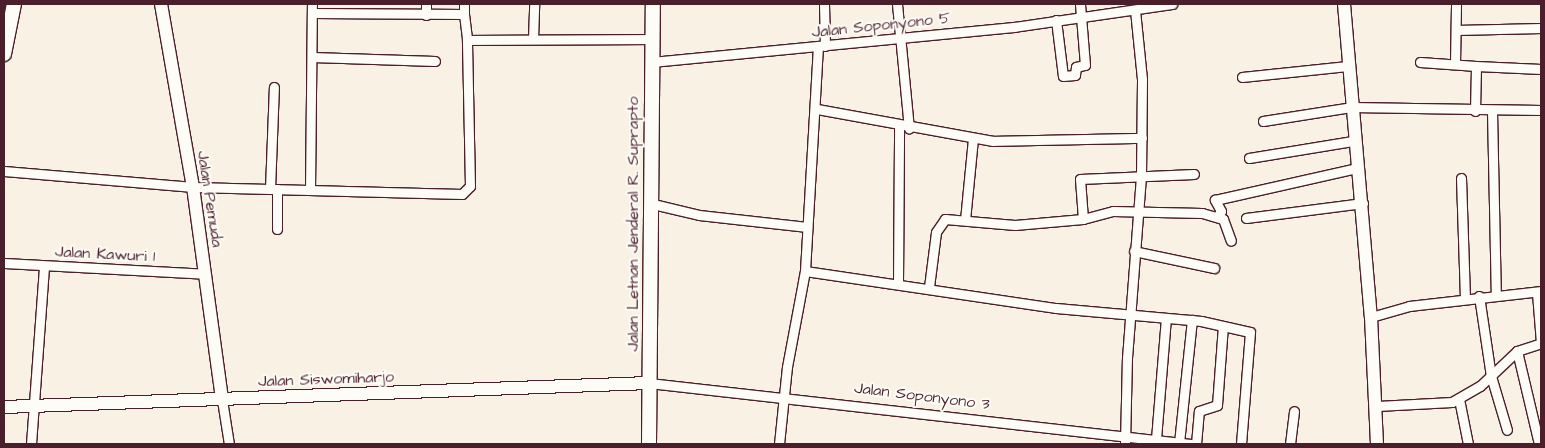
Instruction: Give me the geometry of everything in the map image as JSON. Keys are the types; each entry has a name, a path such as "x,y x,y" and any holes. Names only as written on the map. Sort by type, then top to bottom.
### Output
{"main road":[{"path":"4,54 14,4"},
{"name":"Jalan Pemuda","path":"161,4 193,187 222,400"},
{"name":"Jalan Letnan Jenderal R. Suprapto","path":"649,444 653,204 651,62 653,4"},
{"path":"1344,4 1353,142 1363,203 1377,406 1377,444"},
{"name":"Jalan Siswomiharjo","path":"4,407 649,383"}],"street":[{"path":"426,4 426,15"},
{"path":"4,171 193,187 467,192 467,40 464,4"},
{"path":"534,4 534,39"},
{"path":"779,444 784,396 805,271 806,227 824,4"},
{"path":"897,4 899,39 910,128"},
{"path":"1056,20 1063,76 1075,75 1076,67 1085,65 1080,4"},
{"name":"Jalan Soponyono 5","path":"651,62 899,39 1172,4"},
{"path":"1455,63 1456,4"},
{"path":"310,190 313,8 426,15 464,14"},
{"path":"1125,440 1134,251 1142,176 1142,138 1135,10"},
{"path":"1456,30 1541,28"},
{"path":"467,40 653,39"},
{"path":"312,57 435,61"},
{"path":"1420,62 1541,69"},
{"path":"1242,78 1347,66"},
{"path":"1475,111 1476,66"},
{"path":"274,87 274,189 277,229"},
{"path":"1263,121 1351,107 1475,111 1541,110"},
{"path":"817,108 899,126 973,139 1044,143 1142,138"},
{"path":"1492,111 1496,296"},
{"path":"898,283 899,126"},
{"path":"966,220 973,139"},
{"path":"1249,158 1353,142"},
{"path":"1217,216 1221,211 1217,199 1356,168"},
{"path":"1083,219 1079,179 1194,174"},
{"path":"1461,178 1466,299"},
{"path":"1246,218 1363,203"},
{"path":"653,204 699,215 806,227"},
{"path":"929,287 940,223 966,220 1015,225 1083,219 1138,211 1217,216 1226,222 1231,241"},
{"path":"1134,251 1214,268"},
{"name":"Jalan Kawuri 1","path":"4,263 205,274"},
{"path":"31,444 44,266"},
{"path":"805,271 1130,315 1192,320 1223,326 1252,335 1241,444"},
{"path":"1371,317 1478,296 1539,292 1541,343 1517,351 1491,376 1459,399 1437,405 1377,406"},
{"path":"1478,296 1491,376 1507,430"},
{"path":"1156,439 1166,318"},
{"path":"1179,443 1192,320"},
{"path":"1196,444 1199,411 1217,405 1223,326"},
{"path":"1517,351 1539,444"},
{"name":"Jalan Soponyono 3","path":"649,383 784,396 1125,440 1156,439 1191,444"},
{"path":"1459,399 1468,444"},
{"path":"222,400 229,444"},
{"path":"1290,444 1294,411"}]}
